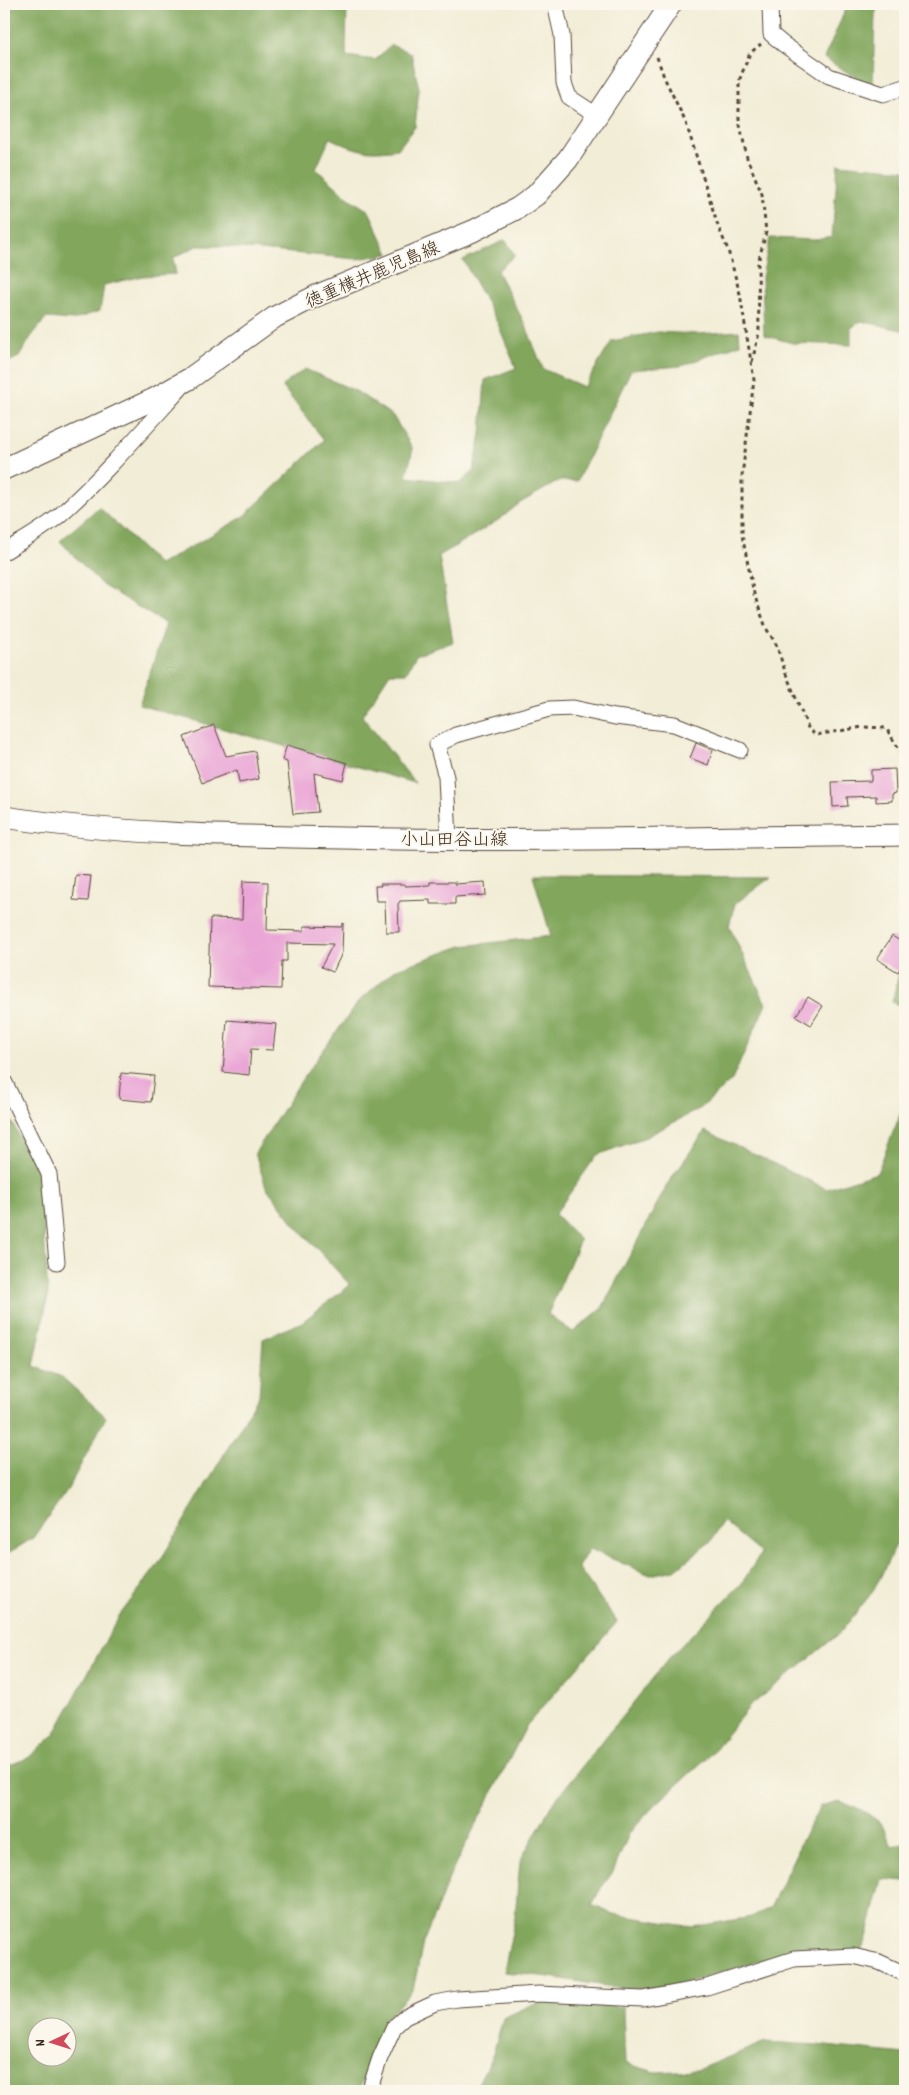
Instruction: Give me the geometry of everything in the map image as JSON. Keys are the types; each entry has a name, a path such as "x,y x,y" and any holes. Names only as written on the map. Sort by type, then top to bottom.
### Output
{"main road":[{"name":"徳重横井鹿児島線","path":"4,469 154,399 190,379 275,317 316,296 473,231 518,208 536,195 568,159 671,4"},
{"name":"小山田谷山線","path":"4,817 117,830 230,836 449,840 905,835"}],"street":[{"path":"555,4 562,35 564,83 569,97 598,116"},
{"path":"770,4 771,34 829,76 882,94 905,87"},
{"path":"4,552 31,536 60,514 129,445 190,379"},
{"path":"449,840 446,777 437,745 456,735 549,709 573,708 616,717 674,724 740,750"},
{"path":"4,1081 48,1174 56,1262"},
{"path":"369,2091 380,2058 394,2027 405,2017 435,2003 457,1999 539,1994 643,1999 707,1987 794,1959 854,1956 879,1962 905,1974"}],"path":[{"path":"752,365 759,333 758,263 766,232 762,194 747,158 739,120 739,80 750,53 771,34"},
{"path":"648,39 686,123 718,226 728,250 740,294 754,380 742,476 742,535 754,594 766,628 776,644 809,730 816,735 863,727 886,728 905,759"}],"green space":[{"path":"4,4 347,4 346,56 375,60 391,45 411,53 419,88 415,127 398,149 371,151 356,149 330,138 316,169 350,199 369,211 389,254 357,259 217,246 197,246 173,258 176,274 143,276 104,285 100,311 73,320 46,318 31,337 19,357 4,364"},
{"path":"848,4 879,4 875,14 873,83 861,81 824,58"},
{"path":"838,164 905,170 905,331 861,321 851,328 851,345 792,343 764,335 762,277 770,238 815,240 832,237"},
{"path":"505,240 515,255 497,271 526,326 543,369 584,387 612,341 658,332 697,334 739,331 740,344 681,366 631,370 577,481 559,481 520,503 500,519 439,556 453,642 416,655 406,673 390,673 362,716 415,783 139,705 166,624 102,585 60,541 99,507 159,565 243,517 324,440 282,386 305,369 356,391 393,416 413,449 406,477 460,483 473,472 481,434 485,380 516,368 498,324 463,260"},
{"path":"533,875 771,877 735,904 729,926 766,1004 732,1080 701,1108 646,1137 597,1155 555,1214 580,1240 548,1314 573,1332 602,1308 668,1183 705,1131 827,1189 877,1173 905,1102 905,1533 897,1543 874,1590 840,1633 749,1707 711,1754 653,1807 629,1834 613,1872 601,1888 592,1905 613,1914 693,1927 751,1917 770,1908 808,1828 821,1806 839,1801 866,1812 882,1825 892,1846 905,1843 905,1881 882,1879 866,1941 860,1953 777,1956 689,1982 652,1989 624,1989 550,1977 504,1972 515,1917 520,1861 552,1804 669,1658 742,1583 761,1553 723,1521 711,1541 675,1570 650,1575 589,1549 578,1567 617,1622 527,1725 452,1871 423,1943 413,1990 388,2017 359,2091 4,2091 4,1767 28,1758 54,1735 119,1616 157,1566 259,1396 263,1339 302,1322 350,1285 297,1227 266,1187 255,1153 303,1078 359,1001 394,970 462,946 551,936"},
{"path":"905,950 905,1008 892,1002"},
{"path":"4,1106 41,1179 48,1297 34,1366 62,1377 106,1417 68,1489 33,1538 4,1556"},
{"path":"562,1995 623,2008 625,2063 655,2072 697,2070 765,2042 817,2045 905,2054 905,2091 474,2091 493,2054 503,2018"}],"building":[{"path":"214,725 226,756 255,751 259,779 239,783 237,770 202,783 184,737"},
{"path":"696,743 713,750 708,765 690,758"},
{"path":"287,745 347,763 343,780 314,773 318,812 293,814 287,762 282,760"},
{"path":"895,769 896,793 892,794 892,801 876,802 876,796 847,797 848,806 833,807 832,782 871,781 871,770"},
{"path":"76,875 91,876 88,901 73,900"},
{"path":"243,881 268,882 267,930 304,931 304,926 341,927 343,923 342,953 333,972 321,967 333,944 287,943 287,961 282,961 281,989 208,987 210,918 242,919"},
{"path":"430,882 456,882 455,884 485,882 486,895 455,897 455,904 430,904 430,900 400,901 398,904 399,932 386,932 385,901 376,901 375,886 381,886 380,884 430,885"},
{"path":"892,936 905,944 905,961 898,972 877,959"},
{"path":"808,997 823,1006 811,1025 796,1016"},
{"path":"227,1020 276,1024 273,1050 251,1049 249,1075 223,1072"},
{"path":"121,1073 154,1076 151,1102 119,1099"}]}
